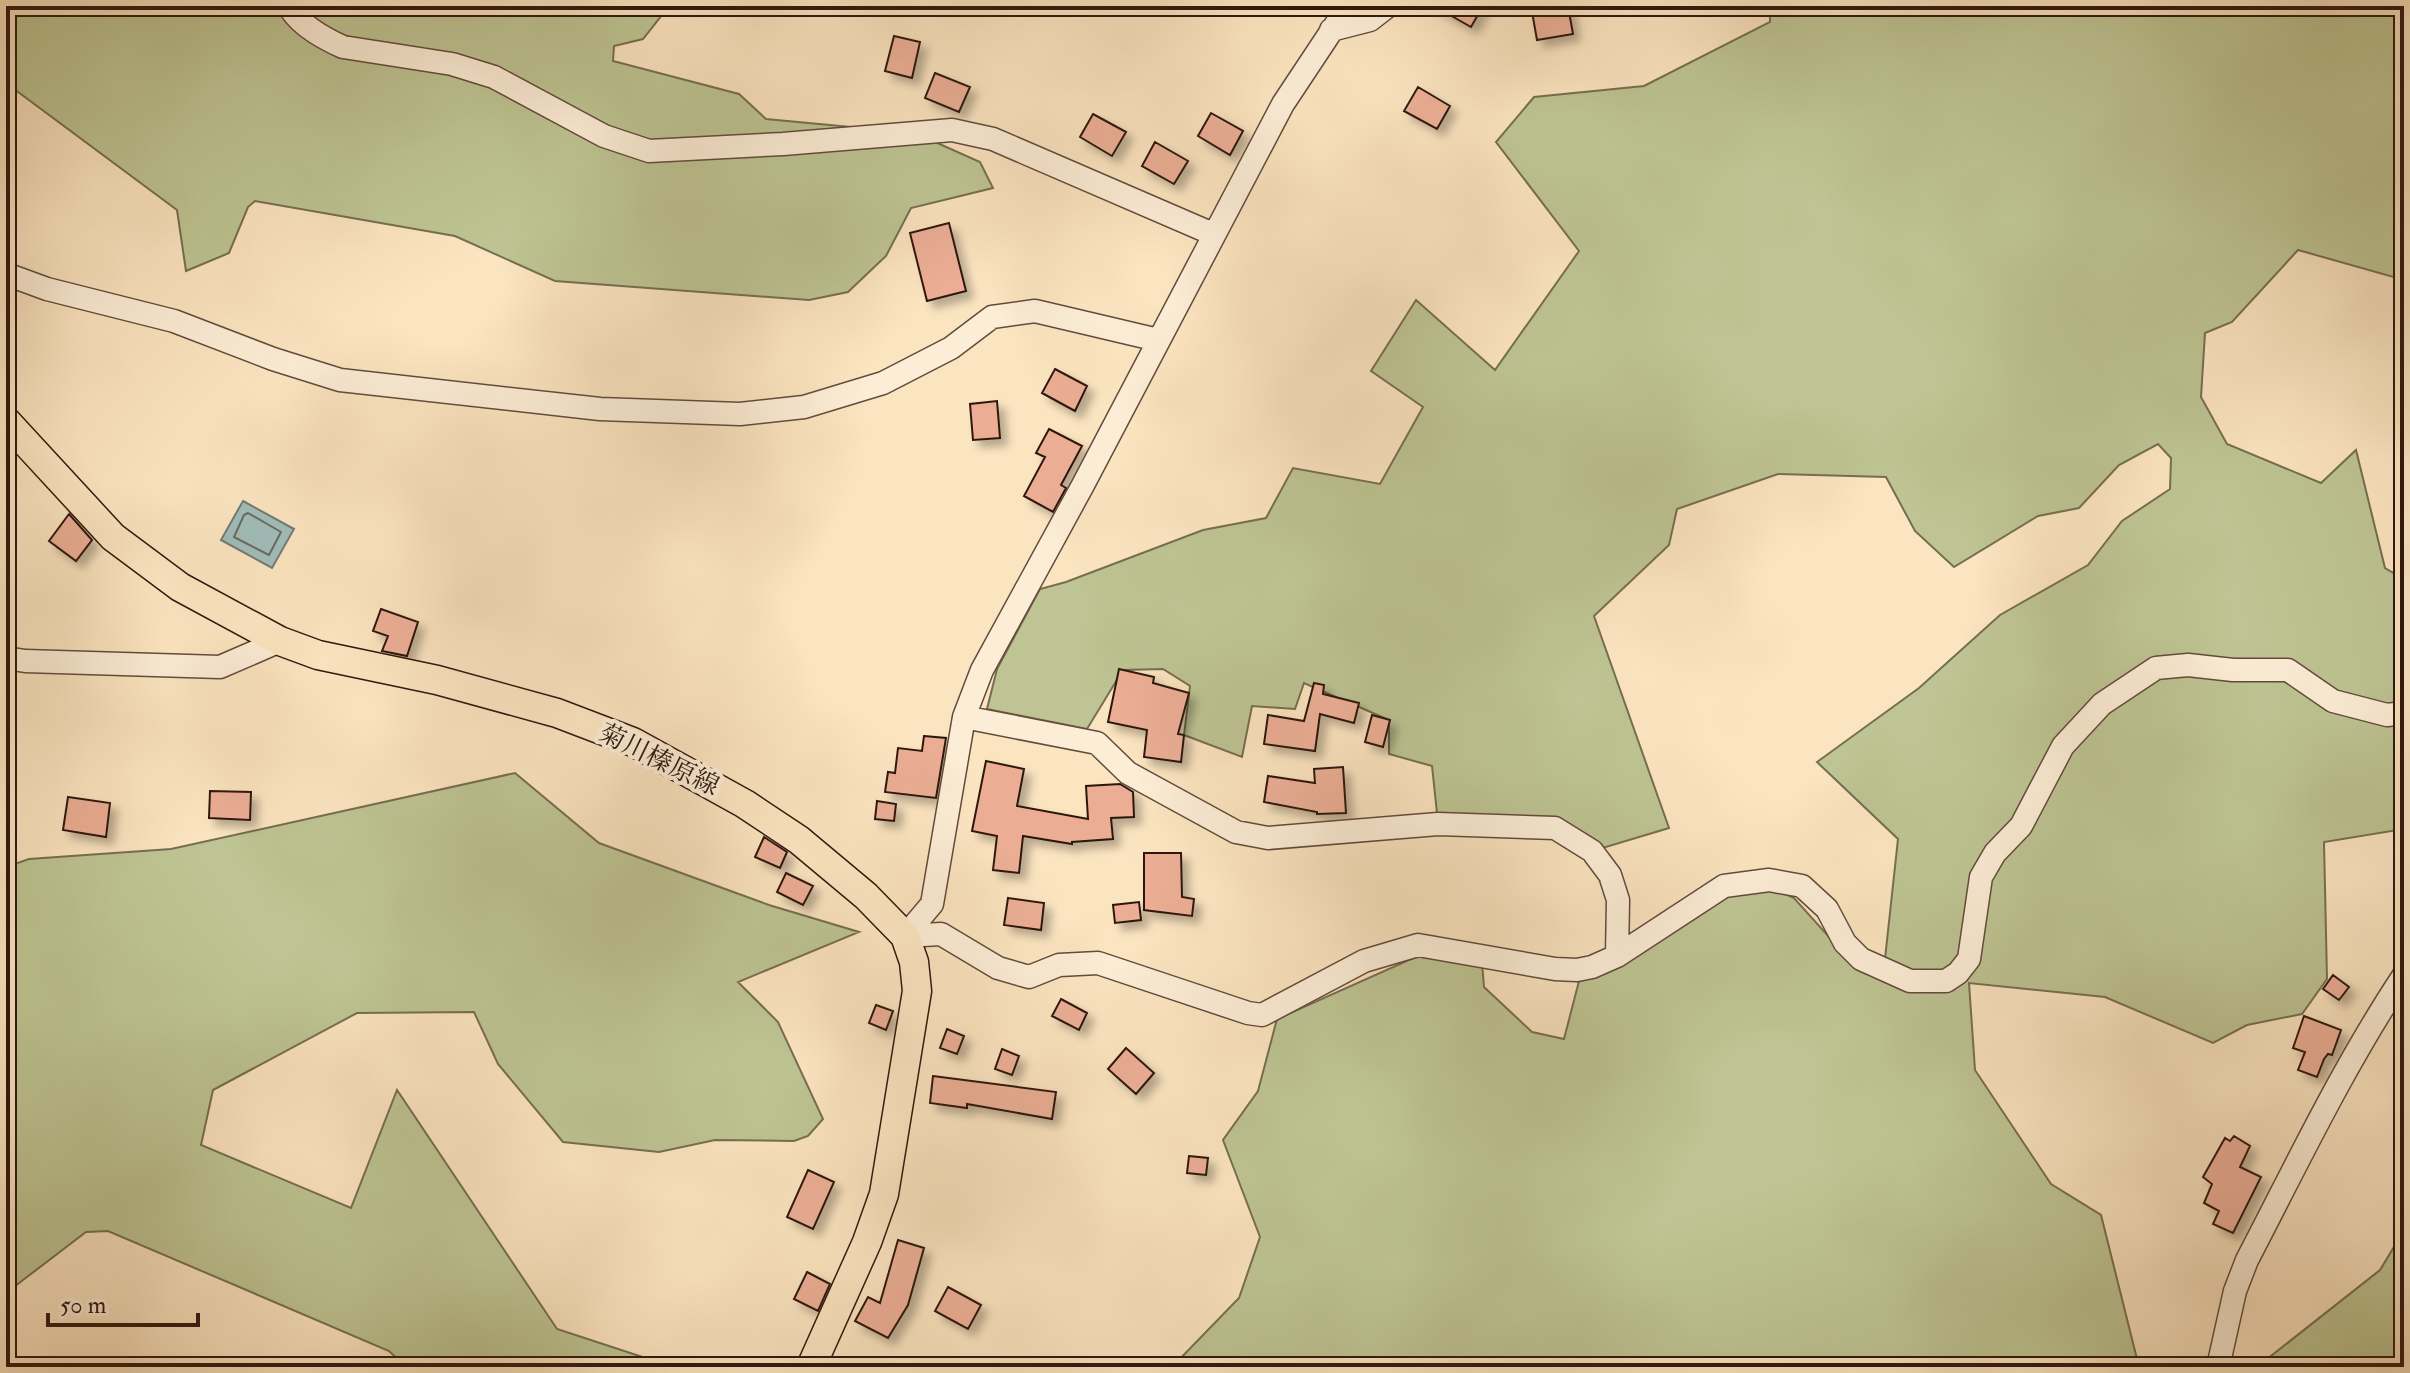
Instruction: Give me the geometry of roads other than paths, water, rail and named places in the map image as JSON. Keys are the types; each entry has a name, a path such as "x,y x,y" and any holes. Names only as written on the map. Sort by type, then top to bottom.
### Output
{"main road":[{"name":"菊川榛原線","path":"6,421 113,537 180,587 280,641 318,655 437,680 557,713 633,742 745,804 799,840 866,896 905,936 914,962 917,991 884,1194 867,1242 811,1367"}],"street":[{"path":"289,6 293,14 328,41 343,47 452,64 494,77 604,136 649,151 952,130 993,139 1213,234"},
{"path":"905,936 932,904 964,717 982,670 1283,104 1348,6"},
{"path":"1331,30 1370,20 1388,6"},
{"path":"6,274 47,289 174,321 273,359 340,380 600,409 740,414 804,407 883,383 951,348 992,317 1035,311 1158,340"},
{"path":"6,658 220,667 280,641"},
{"path":"905,936 941,934 998,968 1029,977 1059,965 1098,963 1242,1012 1262,1015 1364,961 1418,945 1555,969 1592,967 1617,956 1724,886 1769,880 1802,886 1827,909 1845,943 1861,959 1910,981 1946,981 1958,973 1969,959 1981,877 1995,853 2021,826 2063,746 2102,704 2156,668 2188,665 2233,670 2288,670 2333,701 2387,715 2404,713"},
{"path":"964,717 1097,743 1128,773 1236,832 1268,838 1438,824 1555,828 1592,851 1610,875 1618,900 1617,956"},
{"path":"2220,1357 2235,1291 2247,1260 2342,1079 2379,1012 2404,975"}],"water":[{"path":"243,501 294,529 272,568 221,540"}]}
